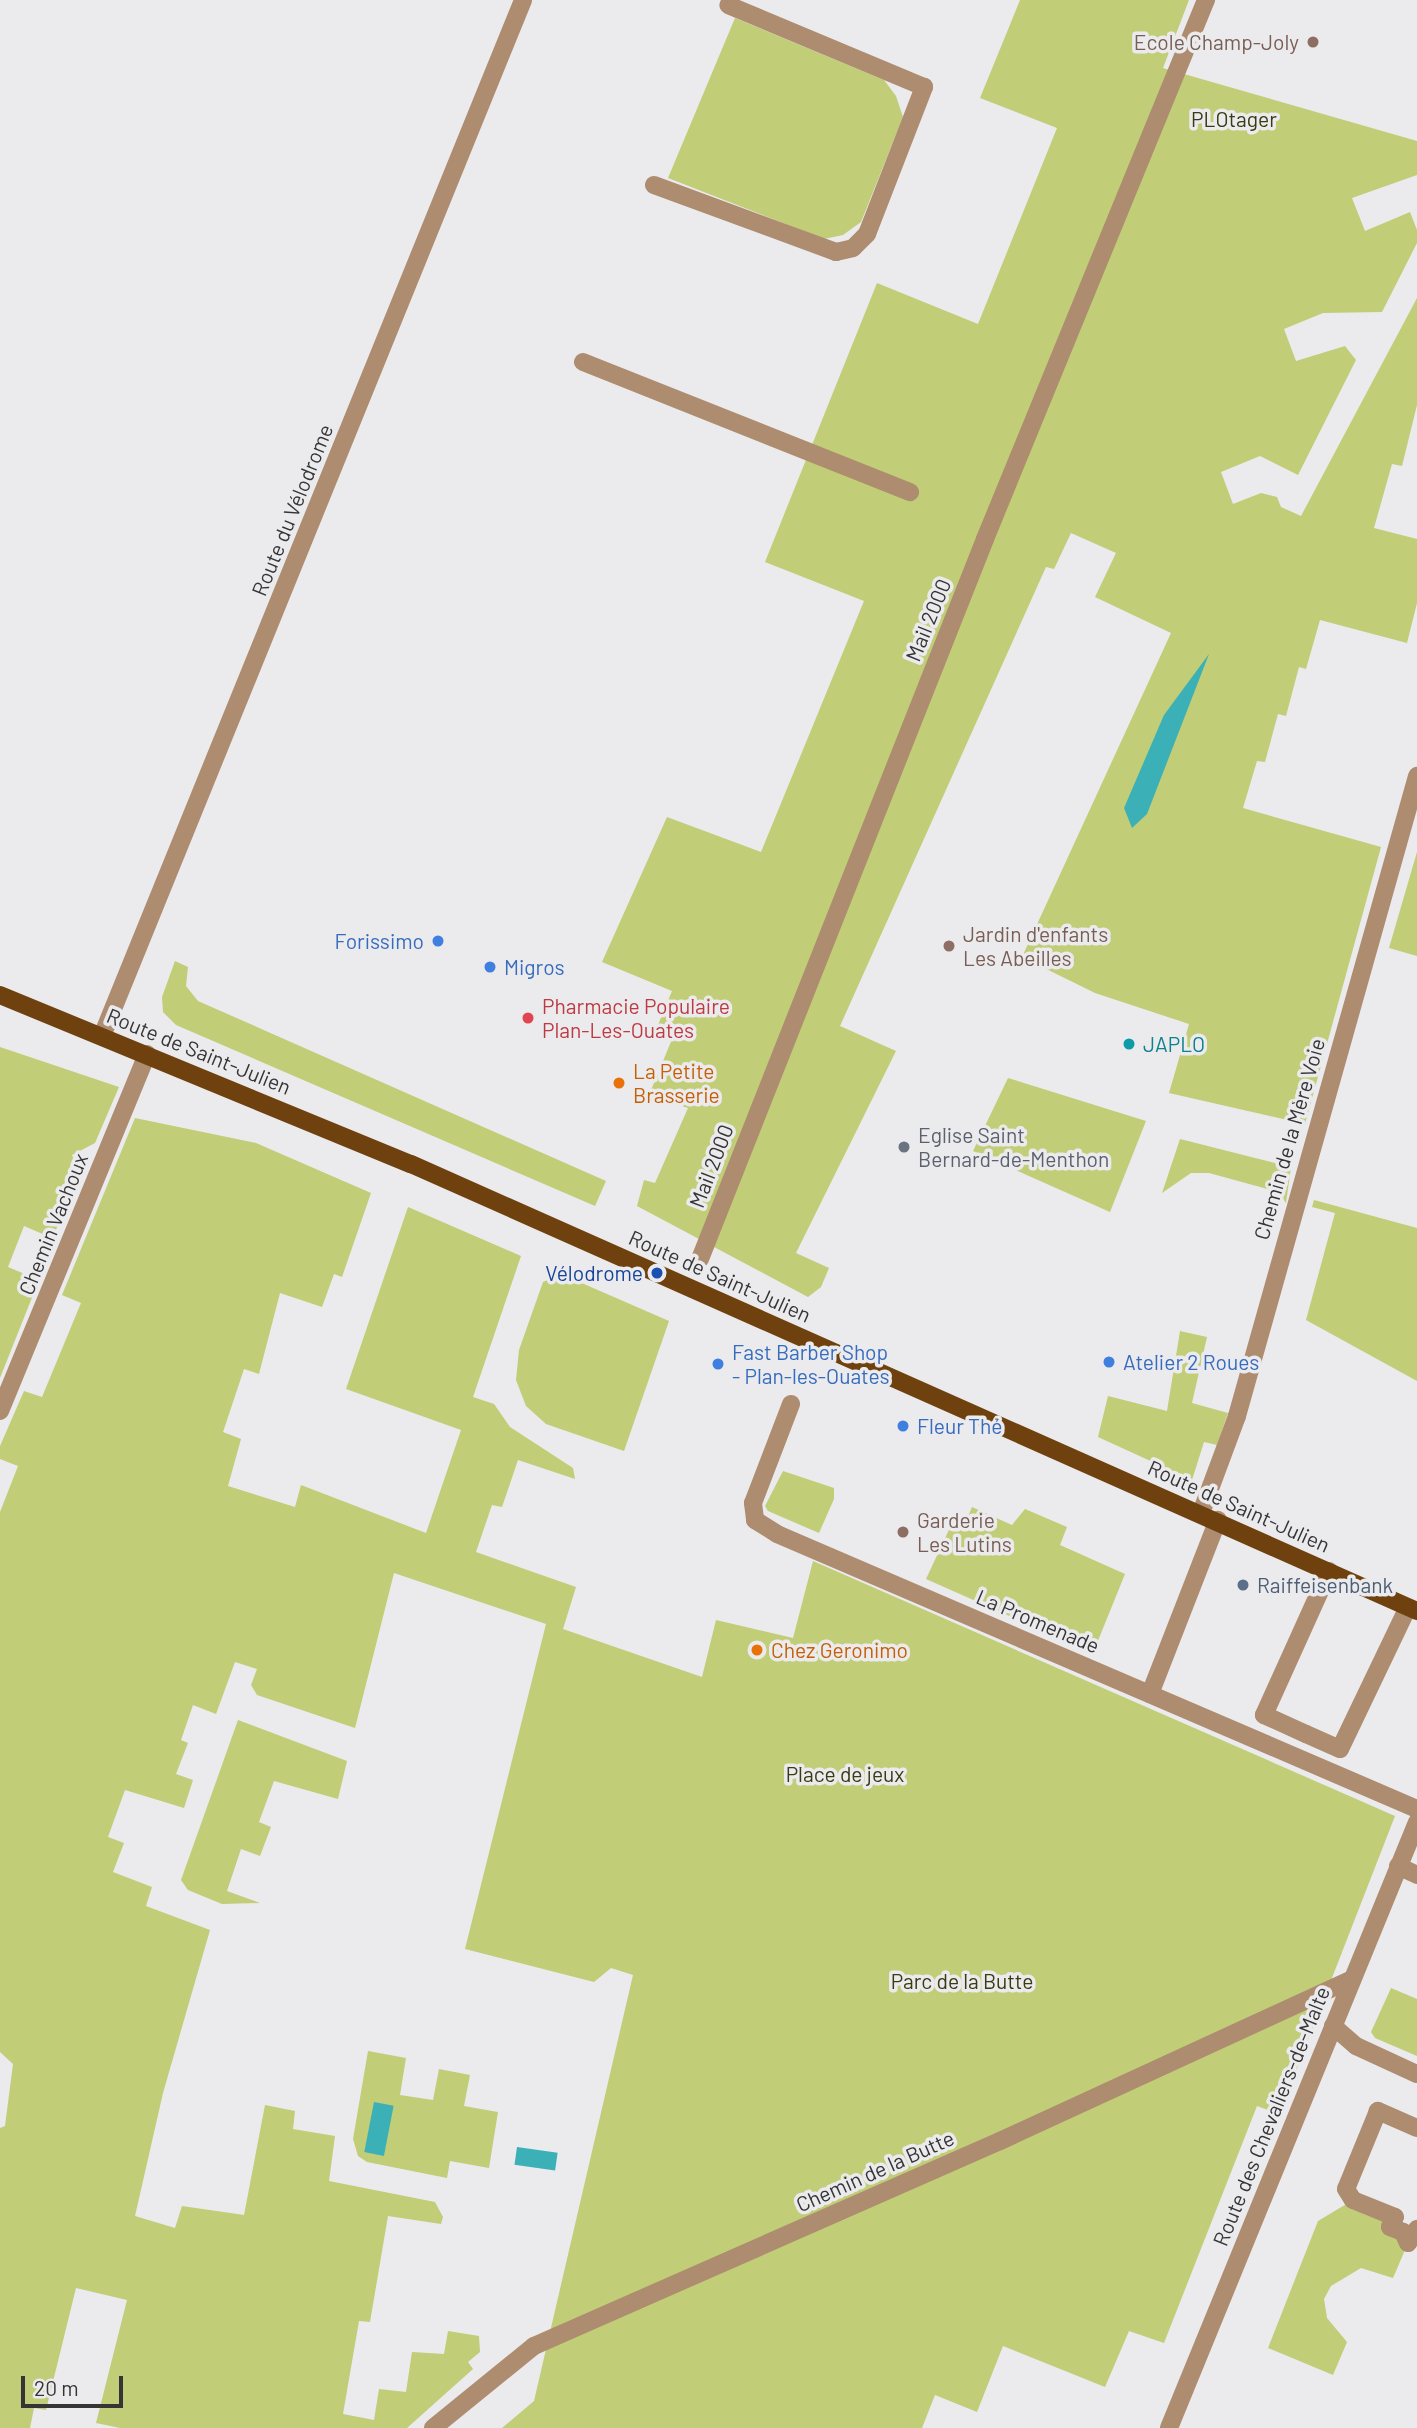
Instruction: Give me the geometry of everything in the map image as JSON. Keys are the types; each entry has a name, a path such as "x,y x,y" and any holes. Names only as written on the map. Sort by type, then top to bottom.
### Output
{"main road":[{"name":"Route de Saint-Julien","path":"0,995 423,1169 1210,1516 1412,1609"}],"street":[{"name":"Route du Vélodrome","path":"102,1036 523,0"},
{"name":"Mail 2000","path":"700,1259 975,564 1206,0"},
{"path":"654,185 836,252 853,248 867,234 925,86 728,5"},
{"path":"583,362 910,492"},
{"name":"Chemin de la Mère Voie","path":"1150,1694 1210,1516 1417,776"},
{"name":"Chemin Vachoux","path":"0,1411 147,1054"},
{"name":"La Promenade","path":"791,1404 753,1503 755,1520 1417,1809"},
{"path":"1329,1571 1264,1715 1340,1749 1412,1609"},
{"name":"Route des Chevaliers-de-Malte","path":"1169,2428 1350,1980 1417,1822"},
{"path":"1398,1866 1417,1875"},
{"name":"Chemin de la Butte","path":"433,2428 534,2346 1350,1980"},
{"path":"1333,2026 1356,2046 1417,2074"},
{"path":"1417,2128 1378,2111 1346,2189 1353,2200 1395,2217 1390,2227 1402,2232 1408,2243 1417,2229"}],"green space":[{"name":"PLOtager","path":"1020,0 1189,0 1163,68 1417,141 1417,175 1352,198 1365,231 1410,212 1417,230 1417,243 1382,312 1323,313 1284,329 1296,361 1345,346 1356,360 1298,475 1260,456 1221,472 1233,504 1261,493 1277,497 1281,507 1301,516 1417,298 1417,405 1402,466 1392,464 1374,528 1417,539 1417,603 1407,643 1320,620 1306,669 1299,667 1286,716 1278,714 1265,762 1257,761 1243,808 1381,847 1305,1124 1169,1093 1189,1024 1095,993 1022,957 1171,633 1095,597 1116,553 1071,533 1054,569 1046,567 840,1026 896,1051 796,1253 829,1268 821,1287 808,1297 637,1206 644,1180 655,1183 688,1108 649,1095 675,1032 658,1025 672,991 602,962 667,817 761,852 864,601 765,562 877,283 978,324 1057,128 980,98"},
{"path":"735,18 884,80 896,96 903,117 861,222 843,235 824,239 668,178"},
{"path":"1417,852 1417,956 1389,948"},
{"path":"175,961 188,967 186,986 198,1001 606,1181 595,1206 176,1025 163,1012 162,997"},
{"path":"0,1047 119,1087 95,1143 72,1155 81,1177 52,1238 24,1226 8,1267 39,1280 0,1378"},
{"path":"1008,1078 1146,1121 1110,1212 973,1151"},
{"path":"135,1118 256,1143 371,1193 342,1277 334,1274 322,1307 280,1293 259,1374 244,1369 223,1432 241,1439 228,1486 295,1507 301,1485 426,1533 461,1430 346,1389 408,1207 521,1256 473,1397 494,1404 510,1427 573,1468 575,1479 518,1460 502,1507 492,1505 476,1552 576,1587 563,1629 702,1677 716,1620 793,1638 813,1561 1395,1816 1279,2114 1257,2106 1164,2343 1129,2331 1105,2387 1003,2346 977,2412 935,2395 922,2428 502,2428 534,2401 633,1975 611,1968 594,1982 465,1949 546,1624 394,1573 355,1728 257,1695 251,1685 257,1669 235,1662 216,1714 193,1705 181,1740 188,1743 176,1774 193,1780 184,1808 125,1790 108,1837 124,1843 113,1872 152,1887 146,1906 210,1930 163,2093 135,2216 175,2228 182,2206 244,2215 265,2105 295,2111 293,2129 335,2136 329,2181 435,2202 443,2217 441,2224 388,2216 370,2322 359,2321 343,2414 374,2420 379,2389 406,2392 412,2352 444,2354 448,2331 479,2336 480,2352 468,2362 473,2369 407,2428 120,2428 96,2423 127,2300 76,2288 46,2410 34,2408 30,2428 0,2428 0,2128 5,2126 13,2064 0,2052 0,1512 18,1466 0,1459 0,1446 24,1391 42,1397 81,1303 62,1295"},
{"path":"1180,1139 1291,1167 1286,1203 1278,1192 1209,1173 1191,1173 1162,1193"},
{"path":"1314,1200 1417,1228 1417,1381 1306,1320 1335,1213 1312,1207"},
{"path":"561,1274 669,1321 624,1451 546,1424 526,1406 516,1380 519,1350 543,1282"},
{"path":"1180,1331 1207,1337 1192,1403 1228,1413 1217,1445 1204,1442 1192,1480 1098,1437 1108,1396 1167,1411"},
{"path":"783,1471 834,1488 834,1499 819,1533 768,1511 765,1506"},
{"path":"972,1507 1012,1525 1025,1509 1067,1527 1060,1545 1125,1574 1093,1653 926,1579 954,1519 965,1524"},
{"path":"238,1720 347,1761 338,1799 274,1781 259,1822 271,1827 260,1856 241,1849 227,1891 260,1903 222,1904 188,1890 181,1880"},
{"path":"1391,1988 1417,1999 1417,2056 1375,2038 1371,2032"},
{"path":"368,2051 406,2058 400,2095 433,2100 439,2069 470,2075 464,2106 498,2112 489,2168 450,2161 447,2178 367,2162 358,2156 353,2139"},
{"path":"1353,2200 1395,2217 1408,2243 1393,2278 1361,2268 1331,2286 1324,2299 1327,2318 1347,2342 1333,2375 1268,2348 1318,2221"}],"water":[{"path":"1209,654 1147,814 1132,828 1124,808 1164,715"},
{"path":"374,2102 394,2106 384,2156 364,2152"},
{"path":"517,2147 558,2153 555,2171 514,2165"}],"place":[{"name":"Ecole Champ-Joly","path":"1313,42"},
{"name":"Forissimo","path":"438,941"},
{"name":"Jardin d'enfants Les Abeilles","path":"949,946"},
{"name":"Migros","path":"490,967"},
{"name":"Pharmacie Populaire Plan-Les-Ouates","path":"528,1018"},
{"name":"JAPLO","path":"1129,1044"},
{"name":"La Petite Brasserie","path":"619,1083"},
{"name":"Eglise Saint Bernard-de-Menthon","path":"904,1147"},
{"name":"Vélodrome","path":"657,1273"},
{"name":"Atelier 2 Roues","path":"1109,1362"},
{"name":"Fast Barber Shop - Plan-les-Ouates","path":"718,1364"},
{"name":"Fleur Thé","path":"903,1426"},
{"name":"Garderie Les Lutins","path":"903,1532"},
{"name":"Raiffeisenbank","path":"1243,1585"},
{"name":"Chez Geronimo","path":"757,1650"}],"park label":[{"name":"Place de jeux","path":"845,1774"},
{"name":"Parc de la Butte","path":"962,1981"}]}
